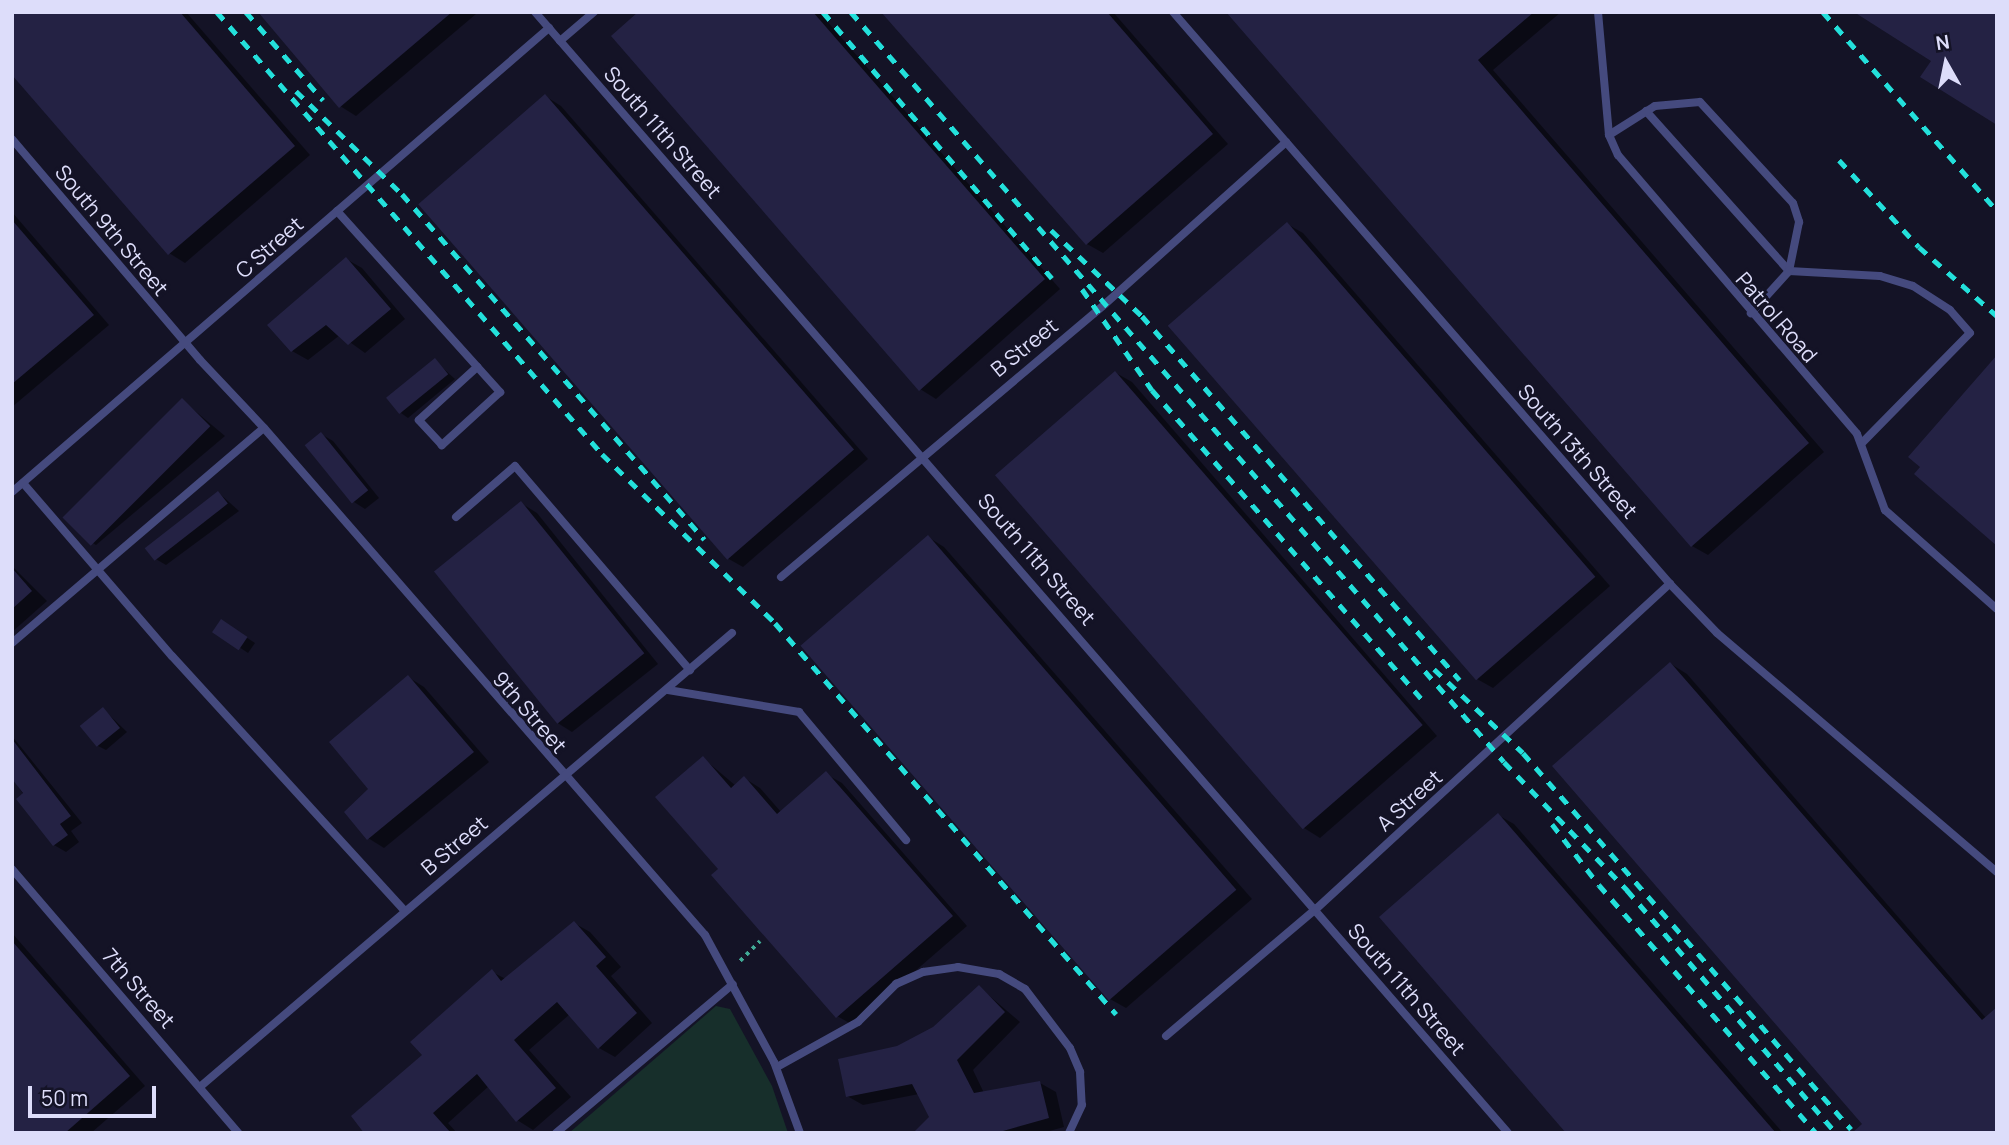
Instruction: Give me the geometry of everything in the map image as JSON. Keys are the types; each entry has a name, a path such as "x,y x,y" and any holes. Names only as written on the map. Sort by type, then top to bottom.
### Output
{"lane":[{"name":"South 11th Street","path":"535,12 922,453 1508,1133"},
{"path":"560,41 594,12"},
{"name":"South 13th Street","path":"1173,12 1670,584 1717,633 1997,872"},
{"name":"Patrol Road","path":"1598,12 1609,135 1618,155 1862,443 1885,510 1997,609"},
{"name":"C Street","path":"12,492 549,29"},
{"path":"1609,135 1646,111 1672,102 1700,102 1793,203 1799,222 1790,271 1751,313"},
{"path":"1646,111 1790,271 1880,276 1913,286 1951,310 1970,333 1862,443"},
{"name":"South 9th Street","path":"12,139 186,343"},
{"name":"B Street","path":"780,577 922,453 1105,304 1286,142"},
{"path":"337,211 500,392 442,445 419,421 477,367"},
{"name":"9th Street","path":"186,343 264,428 562,777 705,935 777,1067 800,1133"},
{"path":"12,643 264,428"},
{"path":"456,517 515,467 690,670"},
{"path":"23,483 97,571 404,910"},
{"name":"A Street","path":"1166,1036 1316,909 1670,584"},
{"name":"B Street","path":"201,1086 404,910 668,690 732,633"},
{"path":"668,690 799,712 906,840"},
{"name":"7th Street","path":"12,869 201,1086 238,1133"},
{"path":"777,1067 858,1022 895,984 923,972 958,967 999,974 1025,989 1069,1048 1080,1072 1082,1105 1069,1133"},
{"path":"556,1133 733,984"}],"path":[{"path":"740,961 760,941"}],"green space":[{"path":"716,1006 730,1009 772,1086 788,1133 569,1133"}],"building":[{"path":"12,12 180,12 295,146 168,255 12,75"},
{"path":"258,12 452,12 339,108"},
{"path":"638,12 813,12 1045,279 919,391 611,36"},
{"path":"881,12 1107,12 1213,134 1086,245"},
{"path":"1226,12 1534,12 1478,60 1809,443 1691,547"},
{"path":"1854,12 1997,12 1997,125 1920,77 1931,61"},
{"path":"545,94 854,449 727,560 418,204"},
{"path":"12,220 94,315 12,384"},
{"path":"1287,222 1595,577 1476,680 1168,326"},
{"path":"346,257 391,309 348,345 326,325 291,352 267,325"},
{"path":"1997,355 1997,546 1914,474 1920,467 1908,457"},
{"path":"435,358 448,374 399,414 386,398"},
{"path":"1115,371 1423,725 1303,829 995,475"},
{"path":"182,398 210,426 91,546 62,518"},
{"path":"321,432 368,490 352,504 305,445"},
{"path":"218,491 228,504 155,561 145,548"},
{"path":"521,501 644,653 557,724 434,571"},
{"path":"928,535 1236,890 1109,1001 800,646"},
{"path":"12,568 32,591 12,609"},
{"path":"221,619 248,637 239,650 212,632"},
{"path":"1670,662 1982,1020 1997,1007 1997,1133 1852,1133 1862,1124 1552,766"},
{"path":"408,675 474,752 367,840 344,812 368,789 329,742"},
{"path":"103,707 120,728 97,747 80,726"},
{"path":"12,739 71,816 60,824 68,835 53,846 16,799 23,793 12,779"},
{"path":"703,756 731,788 744,776 777,814 826,771 953,916 836,1018 711,875 718,869 655,797"},
{"path":"1498,813 1776,1133 1566,1133 1379,917"},
{"path":"574,921 606,957 596,966 637,1013 598,1049 557,1002 514,1040 556,1088 516,1122 477,1074 433,1113 451,1133 364,1133 351,1116 422,1055 410,1042 492,969 501,981"},
{"path":"12,941 130,1076 65,1133 12,1133"},
{"path":"979,985 1005,1012 957,1060 974,1093 1040,1081 1049,1118 996,1133 913,1133 929,1117 912,1084 846,1097 838,1059 897,1046 933,1027"}],"railway":[{"path":"217,12 602,454 775,623 1116,1014"},
{"path":"246,12 323,100"},
{"path":"823,12 1052,278"},
{"path":"851,12 1504,762 1627,890 1836,1133"},
{"path":"1823,12 1997,211"},
{"path":"296,91 402,194 704,539"},
{"path":"1839,160 1919,247 1997,316"},
{"path":"1051,230 1142,316 1460,680"},
{"path":"1082,289 1152,390 1425,703"},
{"path":"1434,669 1523,753 1851,1129"},
{"path":"1552,824 1599,885 1816,1133"}]}
